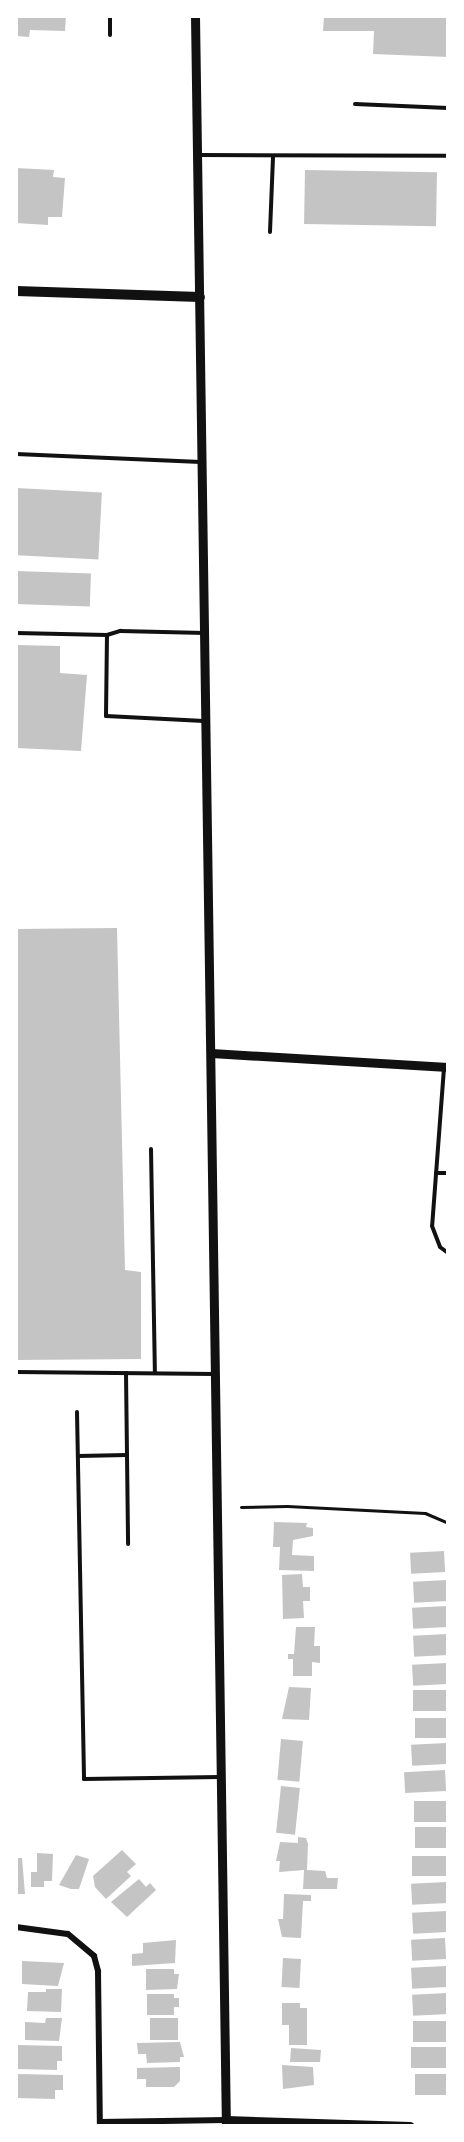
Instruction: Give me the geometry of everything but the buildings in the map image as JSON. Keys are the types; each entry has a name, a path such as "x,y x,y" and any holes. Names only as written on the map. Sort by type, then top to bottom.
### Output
{"main road":[{"path":"16,291 200,297"}],"street":[{"path":"195,16 226,2123"},
{"path":"211,1053 446,1067"},
{"path":"16,1927 68,1934 94,1956 98,1971 100,2124 226,2123 410,2126"}],"lane":[{"path":"110,16 110,35"},
{"path":"355,104 447,108"},
{"path":"198,155 447,156"},
{"path":"270,232 273,156"},
{"path":"16,454 202,462"},
{"path":"16,633 107,636 120,631 205,633"},
{"path":"107,636 106,716 206,721"},
{"path":"446,1067 432,1226 440,1247 447,1253"},
{"path":"151,1149 155,1373"},
{"path":"436,1173 447,1173"},
{"path":"16,1372 215,1374"},
{"path":"126,1373 128,1544"},
{"path":"77,1412 84,1779 221,1777"},
{"path":"78,1456 127,1455"}],"path":[{"path":"241,1507 287,1506 424,1513 447,1523"}]}
